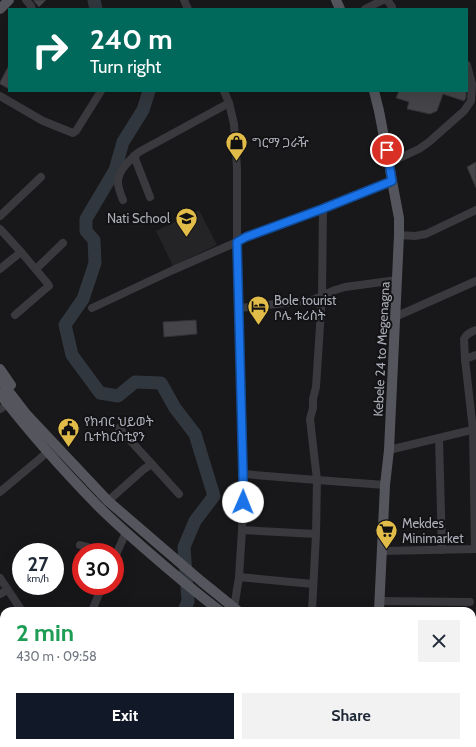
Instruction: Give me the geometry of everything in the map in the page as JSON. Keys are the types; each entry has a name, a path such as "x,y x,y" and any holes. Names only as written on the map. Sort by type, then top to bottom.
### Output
{"main road":[{"path":"0,9 9,0"},
{"name":"Kebele 24 to Megenagna","path":"374,92 399,218 389,450 385,485 379,606"},
{"path":"0,369 21,398 57,439 63,462"},
{"path":"0,380 99,507 161,563 215,607"},
{"path":"0,394 20,420 63,462 200,581 232,607"},
{"path":"1,407 43,456 52,462 63,462"},
{"path":"172,572 180,563"}],"street":[{"path":"368,8 384,0 388,0 392,8"},
{"path":"389,163 419,149 464,111 471,101 472,84 468,69"},
{"path":"0,96 43,121 73,133 76,131 100,92"},
{"path":"224,92 229,103 234,124 237,168 237,242 243,474 242,530 236,607"},
{"path":"123,200 118,184 119,178 124,168 134,156 229,103"},
{"path":"134,156 150,197"},
{"path":"0,216 41,177"},
{"path":"92,308 246,237 392,181"},
{"path":"312,607 317,480 310,419 316,387 322,295 322,209"},
{"path":"399,235 415,236 426,234 476,210"},
{"path":"0,230 36,269 49,286 15,315"},
{"path":"36,269 63,243"},
{"path":"0,269 21,252"},
{"path":"239,308 313,300 322,295 345,287 397,280"},
{"path":"395,317 476,280"},
{"path":"382,551 476,549 475,429 465,359 464,339 470,332 476,330"},
{"path":"465,359 476,355"},
{"path":"119,428 179,494"},
{"path":"389,450 475,429"},
{"path":"439,438 442,550"},
{"path":"1,487 43,456"},
{"path":"108,501 152,464"},
{"path":"243,474 385,485"},
{"path":"242,530 316,534"},
{"path":"121,543 126,532"},
{"path":"238,577 313,584"},
{"path":"0,578 19,607"},
{"path":"0,594 8,590"},
{"path":"94,607 98,595"},
{"path":"379,606 470,602"}],"shaded area":[{"name":"Nati School","path":"199,210 217,245 173,266 156,231"}],"building":[{"path":"33,0 46,0 39,7"},
{"path":"8,67 8,88 0,84"},
{"path":"399,92 466,92 466,98 464,101 443,94 437,111 430,114 407,109 409,102 396,98"},
{"path":"476,162 476,188 467,167"},
{"path":"196,320 197,334 164,337 163,322"}],"waterway":[{"path":"94,0 96,8"},
{"path":"149,92 143,110 123,142 115,170 86,219 86,231 94,240 95,263 83,299 65,325 72,355 100,393 118,396 135,382 161,383 175,408 195,434 214,496 195,521 184,547 188,601 186,607"}],"place":[{"name":"ግርማ ጋራዥ","path":"236,162"},
{"name":"Nati School","path":"186,238"},
{"name":"Bole tourist ቦሌ ቱሪስት","path":"259,326"},
{"name":"የክብር ህይወት ቤተክርስቲያን","path":"68,448"},
{"name":"Mekdes Minimarket","path":"386,550"}],"route":[{"path":"243,502 237,242 246,237 392,181 387,150"}]}
